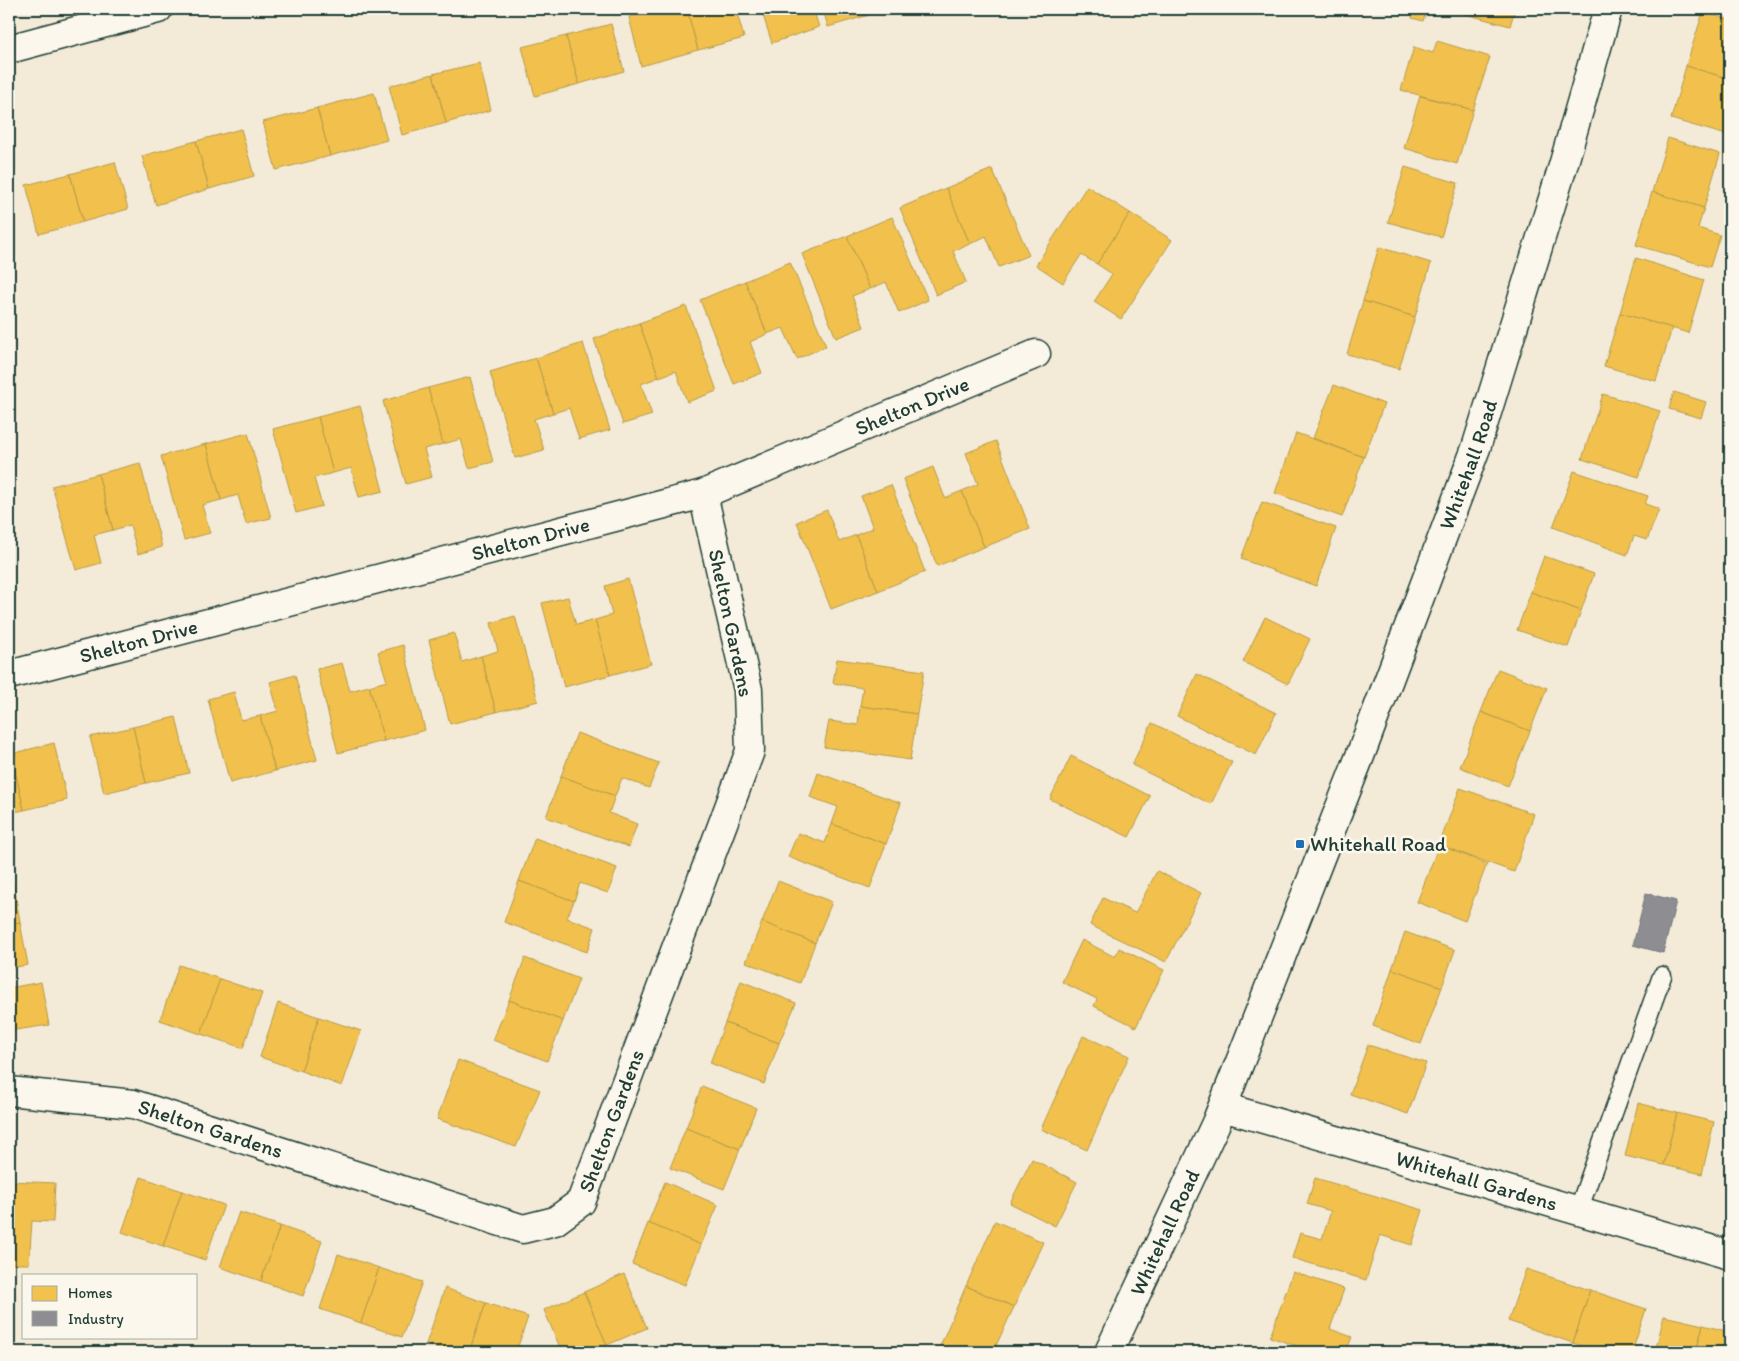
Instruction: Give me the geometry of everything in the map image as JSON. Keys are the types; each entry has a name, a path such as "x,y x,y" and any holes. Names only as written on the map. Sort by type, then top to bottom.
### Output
{"street":[{"path":"9,49 158,9"},
{"name":"Whitehall Road","path":"1109,1352 1223,1107 1360,756 1476,448 1563,166 1608,9"},
{"name":"Shelton Drive","path":"9,675 702,494 1036,354"},
{"name":"Shelton Gardens","path":"9,1091 133,1104 523,1229 555,1221 581,1202 750,751 748,690 702,494"},
{"name":"Whitehall Gardens","path":"1223,1107 1730,1255"}],"lane":[{"path":"1578,1211 1662,976"}],"building: Homes":[{"path":"661,9 687,9 698,50 641,66 629,17"},
{"path":"687,9 736,9 744,38 698,50"},
{"path":"761,9 813,9 819,27 772,43"},
{"path":"823,9 867,9 869,15 828,27"},
{"path":"1414,9 1427,9 1423,21 1412,18"},
{"path":"1454,9 1515,9 1510,26 1454,11"},
{"path":"1703,12 1730,20 1730,79 1686,66"},
{"path":"611,24 624,71 579,84 566,36"},
{"path":"566,36 579,84 535,96 522,47"},
{"path":"1437,41 1490,57 1473,110 1401,90 1414,47 1433,53"},
{"path":"479,63 491,110 446,123 433,74"},
{"path":"1686,66 1730,79 1730,110 1727,121 1730,122 1730,136 1671,119"},
{"path":"433,74 446,123 402,135 389,86"},
{"path":"374,93 387,140 330,156 317,108"},
{"path":"1420,96 1473,110 1457,164 1404,148"},
{"path":"317,108 330,156 276,170 263,122"},
{"path":"241,129 254,176 209,189 196,141"},
{"path":"1668,138 1720,154 1704,208 1652,192"},
{"path":"196,141 209,189 156,205 142,156"},
{"path":"115,162 128,209 83,222 70,174"},
{"path":"1405,167 1458,183 1441,237 1388,222"},
{"path":"992,169 1029,255 999,267 986,236 970,244 946,188"},
{"path":"70,174 83,222 39,234 26,185"},
{"path":"1087,186 1130,213 1097,264 1081,255 1063,283 1036,265"},
{"path":"946,188 970,244 953,251 966,282 936,295 900,208"},
{"path":"1652,192 1704,208 1698,228 1720,235 1710,267 1636,245"},
{"path":"1130,213 1172,240 1121,319 1094,302 1112,274 1097,264"},
{"path":"892,217 928,300 899,313 886,282 870,289 847,236"},
{"path":"9,221 14,239 9,241"},
{"path":"847,236 870,289 852,296 864,327 836,338 802,254"},
{"path":"1379,247 1431,263 1415,317 1363,301"},
{"path":"1636,258 1704,280 1688,333 1620,313"},
{"path":"790,262 826,346 797,359 783,328 767,334 745,281"},
{"path":"745,281 767,334 750,342 762,373 734,384 700,300"},
{"path":"1363,301 1415,317 1399,369 1347,354"},
{"path":"686,306 717,391 687,402 676,371 659,377 639,323"},
{"path":"1620,313 1672,328 1656,381 1604,366"},
{"path":"639,323 659,377 641,384 652,415 623,424 594,339"},
{"path":"583,343 610,430 579,439 569,408 553,413 536,358"},
{"path":"536,358 553,413 534,419 544,450 515,458 490,372"},
{"path":"470,377 493,462 469,468 461,439 443,444 428,388"},
{"path":"1334,385 1384,404 1364,457 1313,438"},
{"path":"428,388 443,444 424,449 432,477 406,484 383,401"},
{"path":"1674,392 1706,402 1701,418 1669,409"},
{"path":"1603,394 1660,411 1639,477 1582,459"},
{"path":"360,406 383,491 359,497 351,468 333,473 318,417"},
{"path":"318,417 333,473 314,478 322,506 296,513 273,429"},
{"path":"248,433 271,518 246,524 238,495 221,500 206,444"},
{"path":"1296,433 1364,457 1342,517 1275,493"},
{"path":"996,441 1030,529 984,547 962,491 978,484 966,453"},
{"path":"206,444 221,500 202,505 210,533 184,540 161,456"},
{"path":"140,463 162,547 138,554 130,525 113,530 98,474"},
{"path":"933,467 945,498 962,491 984,547 937,566 903,479"},
{"path":"1574,471 1648,496 1645,504 1659,509 1647,540 1634,536 1627,555 1553,527"},
{"path":"98,474 113,530 94,535 101,563 76,570 52,486"},
{"path":"891,485 925,572 878,591 856,535 873,528 861,496"},
{"path":"1262,502 1336,528 1316,586 1241,559"},
{"path":"827,510 839,542 856,535 878,591 831,609 797,522"},
{"path":"1544,556 1594,574 1581,611 1531,592"},
{"path":"628,579 651,664 610,675 595,620 612,615 605,586"},
{"path":"1531,592 1581,611 1568,647 1517,630"},
{"path":"568,597 576,625 595,620 610,675 564,687 542,603"},
{"path":"515,616 538,701 496,712 481,656 498,651 491,623"},
{"path":"1265,617 1310,639 1288,684 1243,662"},
{"path":"454,633 462,662 481,656 496,712 450,724 429,640"},
{"path":"403,645 425,730 384,741 369,686 387,681 378,652"},
{"path":"837,659 924,671 917,714 860,706 863,688 833,683"},
{"path":"342,663 350,691 369,686 384,741 338,753 317,669"},
{"path":"1498,669 1547,688 1530,731 1481,712"},
{"path":"1197,674 1276,713 1256,755 1177,716"},
{"path":"295,675 317,760 275,771 260,716 278,711 270,682"},
{"path":"234,692 241,720 260,716 275,771 230,783 208,699"},
{"path":"860,706 917,714 910,760 824,747 829,721 858,725"},
{"path":"1481,712 1530,731 1508,786 1460,767"},
{"path":"176,717 189,773 146,783 133,727"},
{"path":"1152,723 1232,762 1211,804 1132,765"},
{"path":"133,727 146,783 104,793 90,737"},
{"path":"577,733 659,763 649,788 622,778 615,796 561,776"},
{"path":"54,743 67,800 24,810 11,754"},
{"path":"9,754 11,754 24,810 9,813"},
{"path":"1071,756 1150,796 1129,837 1050,799"},
{"path":"818,773 901,803 886,844 832,824 838,807 810,797"},
{"path":"561,776 615,796 609,813 637,824 629,847 546,817"},
{"path":"1460,788 1534,814 1514,872 1439,845"},
{"path":"832,824 886,844 870,888 788,857 798,833 825,843"},
{"path":"535,838 617,868 608,893 580,883 574,901 519,881"},
{"path":"1439,845 1487,864 1465,921 1417,902"},
{"path":"1157,871 1201,893 1166,962 1090,925 1103,898 1135,913"},
{"path":"9,879 13,879 20,922 9,924"},
{"path":"519,881 574,901 567,918 595,928 587,952 504,922"},
{"path":"778,881 832,902 815,943 762,922"},
{"path":"20,922 28,965 9,968 9,924"},
{"path":"762,922 815,943 800,983 746,962"},
{"path":"1405,932 1455,950 1442,987 1392,969"},
{"path":"1082,940 1115,957 1119,948 1164,970 1136,1027 1094,1006 1097,999 1062,982"},
{"path":"525,958 579,979 563,1021 509,1000"},
{"path":"179,965 220,979 201,1034 160,1020"},
{"path":"1392,969 1442,987 1421,1044 1373,1026"},
{"path":"220,979 262,993 243,1048 201,1034"},
{"path":"741,981 796,1003 779,1043 725,1023"},
{"path":"41,982 49,1025 9,1031 9,988"},
{"path":"509,1000 563,1021 547,1061 493,1040"},
{"path":"278,1003 319,1017 301,1071 260,1057"},
{"path":"319,1017 361,1031 342,1086 301,1071"},
{"path":"725,1023 779,1043 764,1084 710,1063"},
{"path":"1083,1036 1129,1056 1087,1150 1041,1129"},
{"path":"1368,1045 1426,1063 1408,1114 1350,1094"},
{"path":"458,1060 540,1090 516,1147 437,1119"},
{"path":"702,1086 756,1108 740,1149 686,1128"},
{"path":"1638,1103 1677,1113 1664,1165 1625,1156"},
{"path":"1677,1113 1714,1122 1702,1174 1664,1165"},
{"path":"686,1128 740,1149 724,1189 670,1168"},
{"path":"1032,1159 1077,1182 1055,1226 1010,1203"},
{"path":"141,1177 182,1191 163,1246 122,1232"},
{"path":"1315,1178 1423,1210 1412,1245 1380,1235 1366,1280 1292,1258 1300,1233 1322,1239 1331,1211 1307,1204"},
{"path":"9,1181 55,1183 53,1222 32,1221 29,1264 9,1264"},
{"path":"665,1182 718,1205 701,1245 648,1223"},
{"path":"182,1191 224,1205 205,1260 163,1246"},
{"path":"239,1212 280,1226 261,1281 220,1267"},
{"path":"995,1221 1043,1242 1014,1307 966,1286"},
{"path":"648,1223 701,1245 685,1285 632,1264"},
{"path":"280,1226 322,1241 303,1296 261,1281"},
{"path":"338,1254 379,1268 361,1323 320,1309"},
{"path":"379,1268 422,1282 402,1337 361,1323"},
{"path":"1526,1269 1590,1290 1573,1343 1508,1321"},
{"path":"1293,1272 1344,1289 1330,1329 1352,1337 1346,1352 1315,1352 1270,1337"},
{"path":"624,1274 647,1328 607,1345 584,1292"},
{"path":"966,1286 1014,1307 993,1352 954,1352 940,1346"},
{"path":"445,1288 486,1303 469,1352 452,1352 426,1344"},
{"path":"1590,1290 1646,1309 1632,1352 1602,1352 1573,1343"},
{"path":"584,1292 607,1345 591,1352 562,1352 544,1310"},
{"path":"486,1303 528,1317 516,1352 469,1352"},
{"path":"1664,1316 1703,1325 1696,1352 1655,1352"},
{"path":"1703,1325 1730,1332 1730,1352 1696,1352"}],"building: Industry":[{"path":"1646,893 1676,901 1663,953 1633,945"}],"place":[{"name":"Whitehall Road","path":"1300,844"}]}
